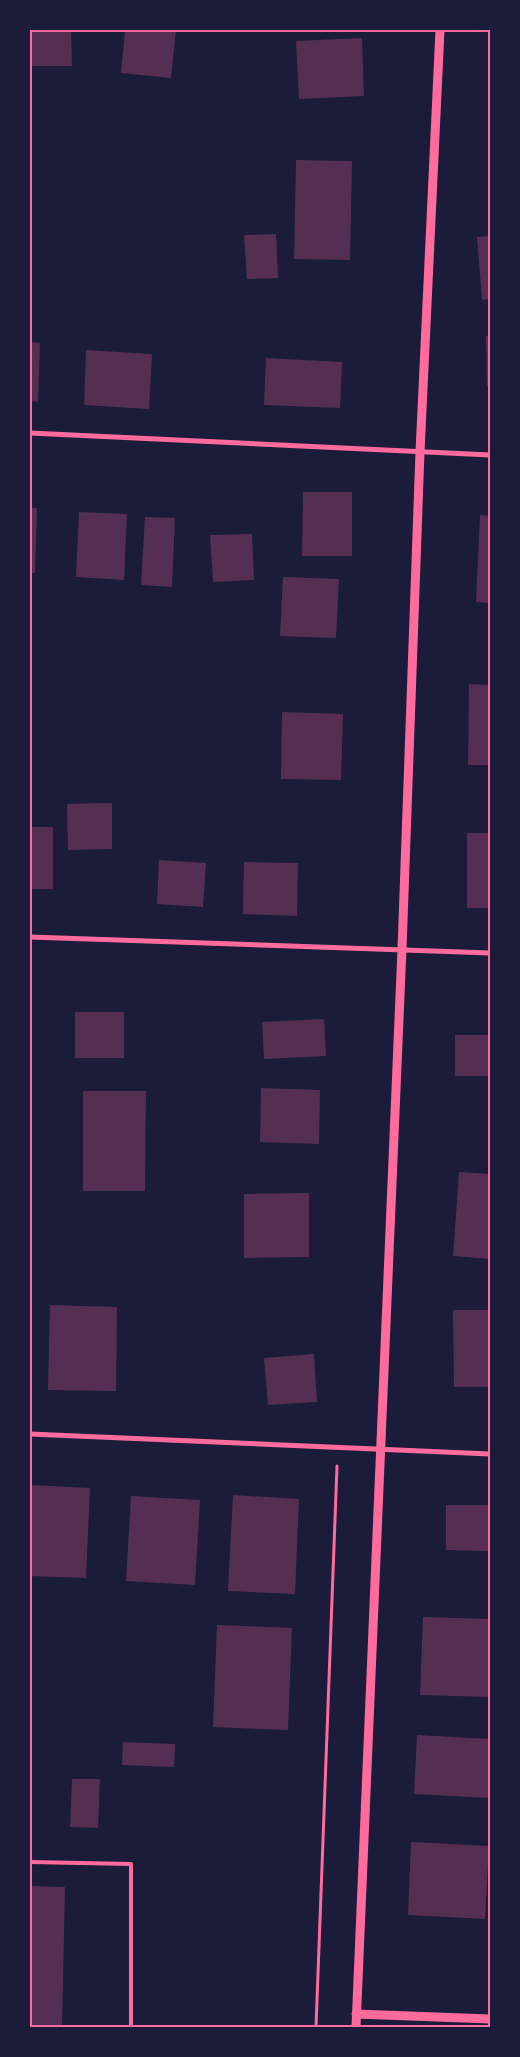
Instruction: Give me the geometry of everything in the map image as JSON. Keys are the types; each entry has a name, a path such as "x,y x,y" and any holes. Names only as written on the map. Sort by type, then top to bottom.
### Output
{"street":[{"path":"356,2027 402,949 420,452 440,30"},
{"path":"30,433 490,455"},
{"path":"30,937 490,953"},
{"path":"30,1434 490,1454"},
{"path":"356,2014 490,2019"}],"lane":[{"path":"30,1862 131,1864 131,2027"}],"path":[{"path":"316,2027 337,1448"}],"building":[{"path":"30,30 71,30 72,66 30,66"},
{"path":"125,30 176,30 171,78 121,73"},
{"path":"362,38 364,96 299,99 296,41"},
{"path":"296,160 352,161 350,260 294,259"},
{"path":"276,234 278,278 247,279 244,235"},
{"path":"490,236 490,299 482,300 477,237"},
{"path":"486,336 490,336 490,386 487,386"},
{"path":"30,342 40,343 38,402 30,401"},
{"path":"86,350 152,354 149,409 84,405"},
{"path":"266,358 342,362 340,408 264,405"},
{"path":"303,492 352,492 352,556 302,556"},
{"path":"30,508 37,508 35,573 30,573"},
{"path":"79,512 127,514 124,580 76,577"},
{"path":"480,515 490,516 490,603 476,602"},
{"path":"145,517 175,518 172,587 141,585"},
{"path":"252,534 254,580 213,582 210,535"},
{"path":"283,577 339,579 336,638 280,636"},
{"path":"469,684 490,685 490,765 468,765"},
{"path":"282,712 343,714 341,780 281,779"},
{"path":"112,803 112,849 68,850 67,804"},
{"path":"30,827 53,827 53,889 30,889"},
{"path":"467,833 490,833 490,908 467,908"},
{"path":"159,860 206,863 203,907 157,904"},
{"path":"244,862 298,863 297,916 243,914"},
{"path":"75,1012 124,1012 124,1058 75,1058"},
{"path":"324,1019 326,1056 264,1059 262,1022"},
{"path":"455,1035 490,1035 490,1076 455,1076"},
{"path":"261,1088 320,1090 319,1144 260,1142"},
{"path":"83,1091 146,1091 145,1191 83,1191"},
{"path":"459,1172 490,1174 490,1259 453,1256"},
{"path":"309,1193 309,1257 244,1258 244,1194"},
{"path":"50,1305 117,1307 116,1391 48,1390"},
{"path":"453,1310 490,1310 490,1387 454,1387"},
{"path":"314,1354 317,1402 268,1405 264,1358"},
{"path":"30,1485 90,1488 86,1578 30,1576"},
{"path":"233,1495 299,1499 295,1594 228,1591"},
{"path":"131,1496 200,1500 195,1585 126,1581"},
{"path":"446,1505 490,1505 490,1551 446,1550"},
{"path":"423,1617 490,1619 490,1697 420,1695"},
{"path":"217,1625 292,1628 288,1730 213,1727"},
{"path":"417,1735 490,1739 490,1798 414,1794"},
{"path":"123,1742 175,1744 174,1767 122,1765"},
{"path":"72,1779 100,1779 98,1828 70,1827"},
{"path":"411,1842 489,1846 485,1919 408,1915"},
{"path":"30,1886 65,1887 62,2027 30,2027"}]}
